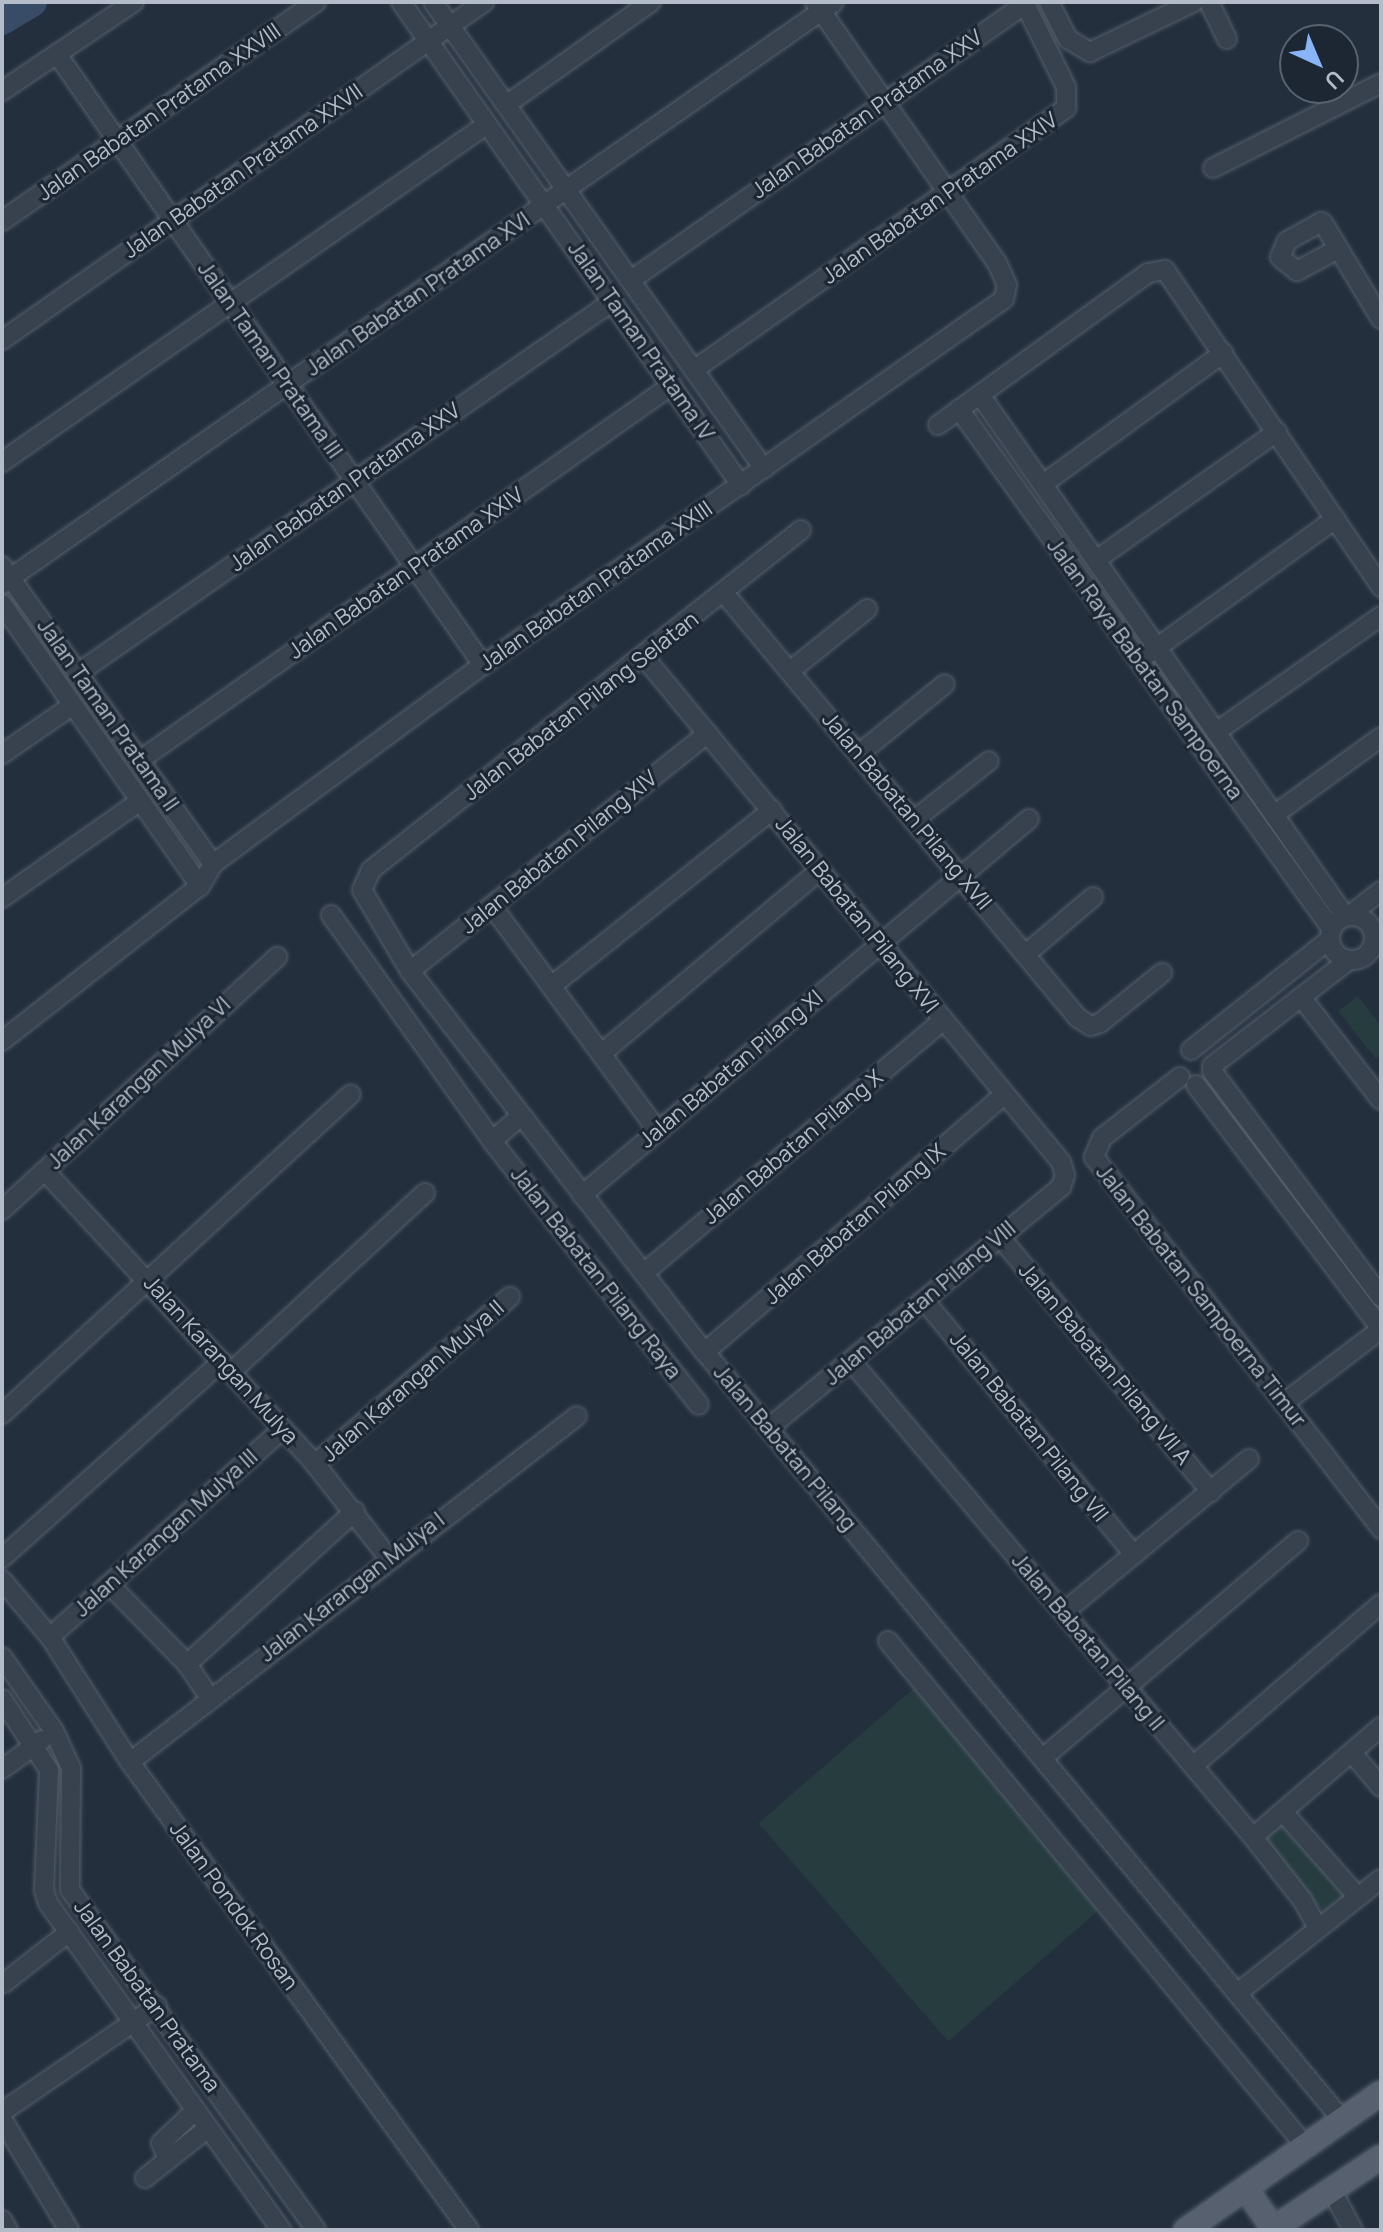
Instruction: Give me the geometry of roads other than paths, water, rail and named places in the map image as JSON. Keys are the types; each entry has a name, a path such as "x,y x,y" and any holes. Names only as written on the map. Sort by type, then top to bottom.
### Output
{"main road":[{"path":"1186,2230 1381,2093"},
{"path":"1246,2189 1272,2229 1381,2157"}],"street":[{"path":"2,91 134,2"},
{"name":"Jalan Babatan Pratama XXVIII","path":"2,221 316,2"},
{"name":"Jalan Taman Pratama IV","path":"401,2 741,485"},
{"name":"Jalan Taman Pratama IV","path":"433,2 764,469"},
{"name":"Jalan Babatan Pratama XXVII","path":"2,340 484,2"},
{"path":"506,105 651,2"},
{"path":"1049,2 1068,39 1090,52 1194,2"},
{"path":"1209,2 1227,39"},
{"name":"Jalan Babatan Pratama XXV","path":"631,280 1024,3"},
{"name":"Jalan Babatan Pratama XXIV","path":"695,369 1066,108 1066,87 1024,3"},
{"path":"823,5 949,191"},
{"name":"Jalan Babatan Pratama XVI","path":"5,576 288,385 568,190 823,5"},
{"name":"Jalan Taman Pratama III","path":"57,54 483,665"},
{"path":"1213,168 1381,83"},
{"path":"2,462 486,125"},
{"name":"Jalan Babatan Pratama XXIII","path":"200,886 213,864 483,665 1004,299 1007,285 997,263 949,191"},
{"path":"1338,249 1381,319"},
{"path":"938,425 1148,273 1165,270 1381,587"},
{"name":"Jalan Babatan Pratama XXV","path":"78,673 613,301"},
{"path":"1043,484 1223,353"},
{"name":"Jalan Babatan Pratama XXIV","path":"140,760 672,385"},
{"name":"Jalan Raya Babatan Sampoerna","path":"980,395 1274,815 1339,925"},
{"name":"Jalan Raya Babatan Sampoerna","path":"959,409 1139,660 1339,925"},
{"path":"1096,560 1277,432"},
{"path":"1139,660 1335,519"},
{"name":"Jalan Babatan Pilang Selatan","path":"362,883 371,870 801,530"},
{"name":"Jalan Taman Pratama II","path":"5,576 213,864"},
{"name":"Jalan Babatan Pilang XVII","path":"724,593 1078,1018 1091,1026 1162,973"},
{"name":"Jalan Taman Pratama II","path":"2,604 200,886"},
{"path":"790,671 867,609"},
{"path":"1216,732 1381,616"},
{"name":"Jalan Babatan Pilang XVI","path":"644,657 1061,1162 1065,1175"},
{"path":"860,753 945,684"},
{"path":"2,754 73,705"},
{"name":"Jalan Babatan Pilang XIV","path":"410,971 708,733"},
{"path":"1274,815 1381,737"},
{"path":"914,820 989,761"},
{"path":"2,898 140,801"},
{"path":"554,984 772,810"},
{"name":"Jalan Babatan Pilang XI","path":"582,1195 1029,819"},
{"path":"602,1053 819,871"},
{"name":"Jalan Babatan Pilang","path":"362,883 365,898 505,1129 582,1195 705,1352 1240,1991"},
{"path":"2,1041 200,886"},
{"path":"1284,1403 1381,1329 1188,1081 1178,1061 1381,891"},
{"path":"1026,954 1093,897"},
{"path":"492,906 554,984 657,1130"},
{"name":"Jalan Babatan Pilang Raya","path":"331,915 505,1129 699,1405"},
{"path":"1188,1081 1212,1068 1349,960 1363,957 1377,944 1365,919 1339,925"},
{"path":"1339,925 1334,951 1349,960"},
{"name":"Jalan Karangan Mulya VI","path":"2,1210 277,957"},
{"path":"1301,997 1375,1079 1381,1100"},
{"name":"Jalan Babatan Pilang X","path":"644,1273 942,1021"},
{"path":"1191,1050 1205,1053 1212,1068 1381,1297"},
{"name":"Jalan Babatan Sampoerna Timur","path":"1188,1081 1102,1138 1094,1157 1381,1529"},
{"path":"2,1414 351,1094"},
{"name":"Jalan Babatan Pilang IX","path":"705,1352 1004,1095"},
{"name":"Jalan Karangan Mulya","path":"45,1171 315,1464 355,1511 388,1557"},
{"name":"Jalan Babatan Pilang VIII","path":"769,1428 1061,1187 1065,1175"},
{"path":"2,1558 425,1193"},
{"name":"Jalan Babatan Pilang VII A","path":"1000,1237 1211,1492"},
{"name":"Jalan Karangan Mulya II","path":"315,1464 510,1297"},
{"name":"Jalan Babatan Pilang VII","path":"924,1300 1134,1555"},
{"name":"Jalan Babatan Pilang II","path":"851,1361 1253,1837 1303,1901 1318,1928"},
{"name":"Jalan Karangan Mulya I","path":"130,1762 388,1557 577,1416"},
{"name":"Jalan Karangan Mulya III","path":"50,1637 283,1429"},
{"path":"1064,1612 1249,1459"},
{"name":"Jalan Karangan Mulya I","path":"187,1664 355,1511"},
{"path":"1043,1758 1298,1541"},
{"name":"Jalan Pondok Rosan","path":"2,1580 50,1637 130,1762 469,2230"},
{"path":"109,1584 187,1664 209,1697"},
{"path":"1193,1766 1381,1604"},
{"path":"888,1641 1306,2147"},
{"name":"Jalan Babatan Pratama","path":"2,1657 54,1731 72,1776 70,1890 311,2222"},
{"name":"Jalan Babatan Pratama","path":"2,1699 49,1770 44,1890 69,1932 283,2230"},
{"path":"1253,1837 1381,1727"},
{"path":"2,1769 54,1731"},
{"path":"1352,1753 1381,1787"},
{"path":"1283,1812 1358,1897"},
{"path":"1343,2121 1240,1991 1381,1879"},
{"path":"4,1983 69,1932"},
{"path":"2,2112 157,2006"},
{"path":"168,2160 161,2143 196,2110"},
{"path":"2,2119 69,2230"},
{"path":"145,2178 208,2128"},
{"path":"1332,2191 1353,2230"},
{"path":"2,2220 8,2230"},
{"path":"283,2230 311,2222"}],"waterway":[{"path":"2,20 32,2"}]}
